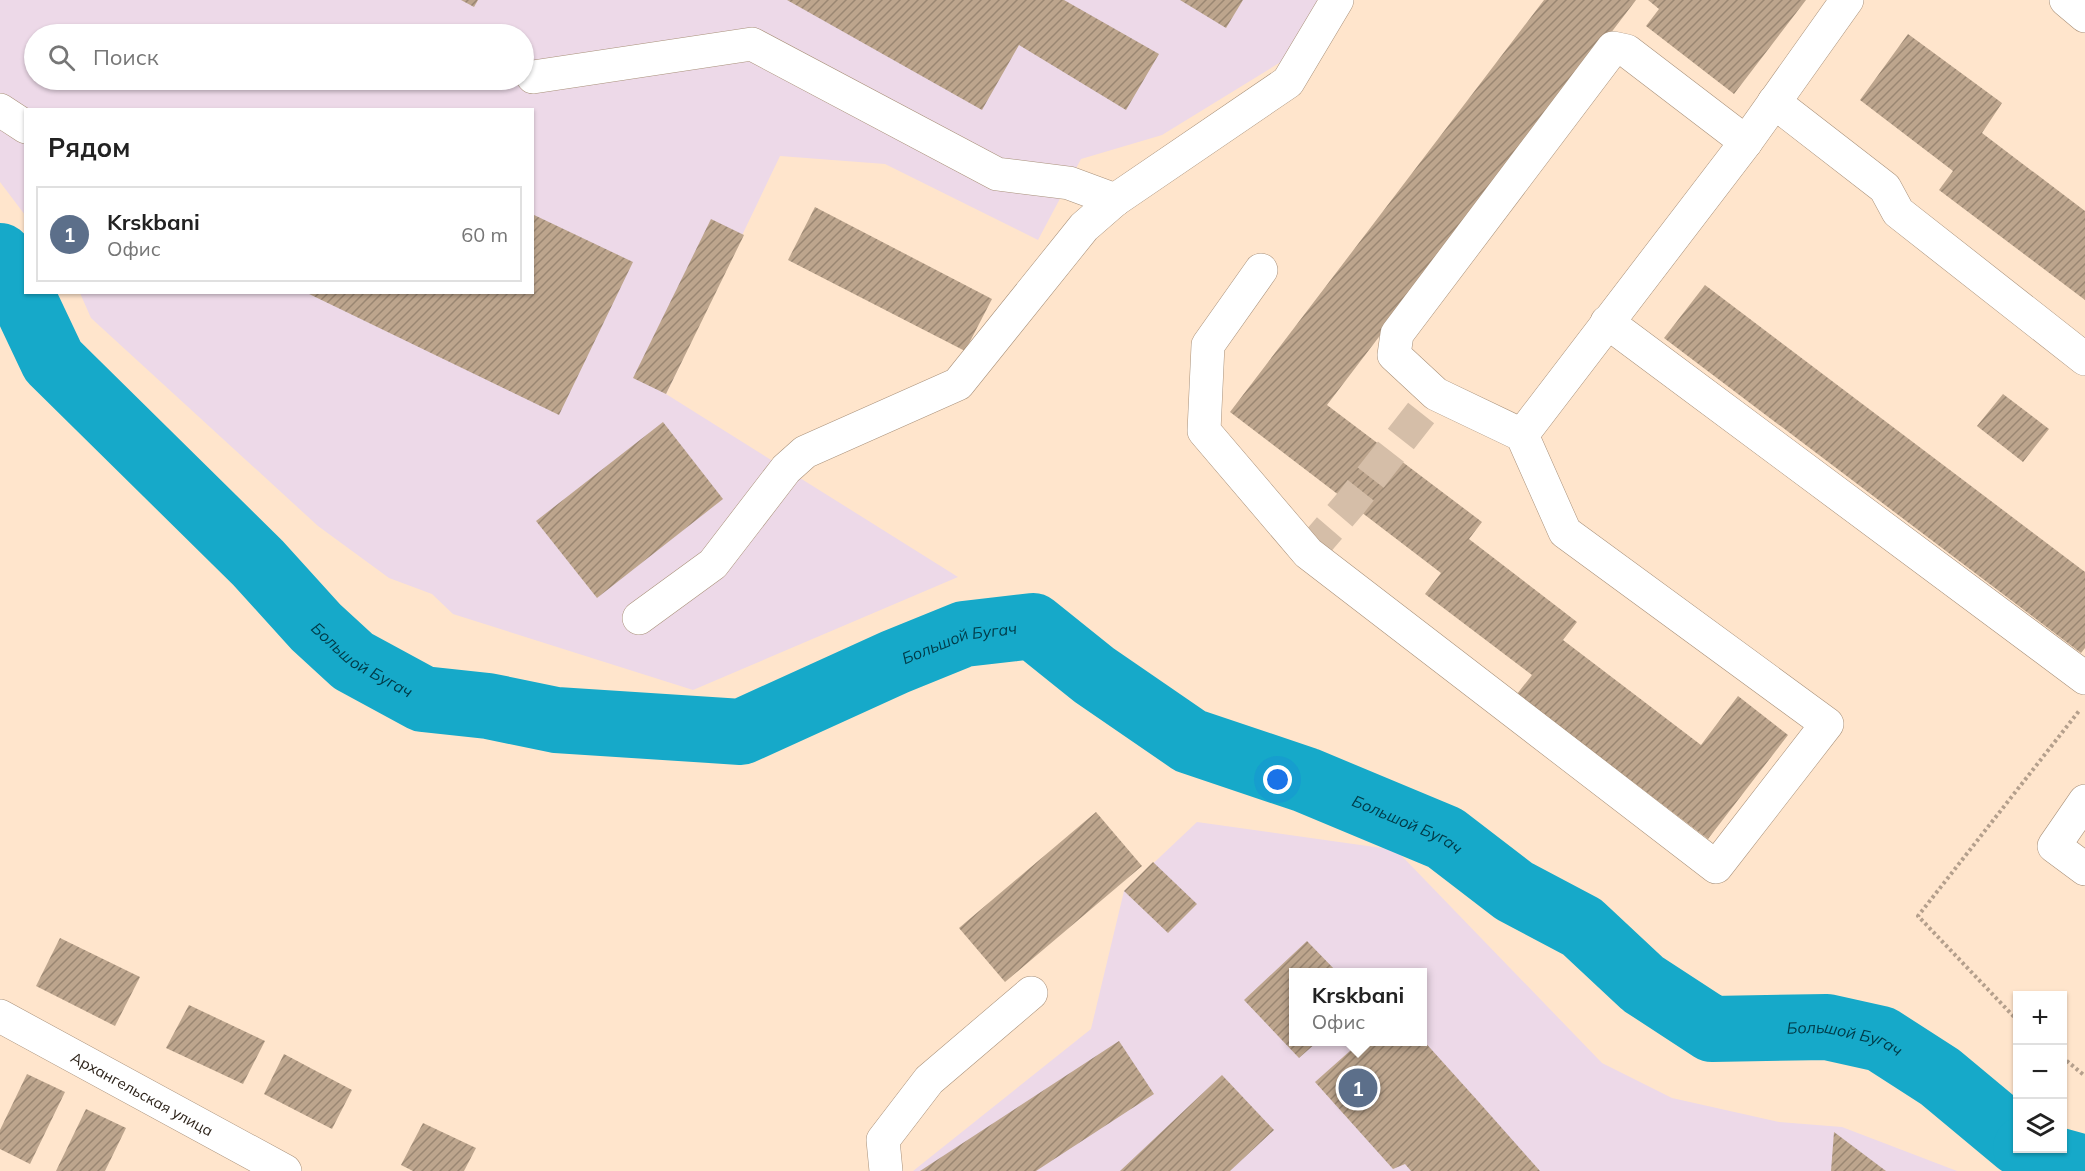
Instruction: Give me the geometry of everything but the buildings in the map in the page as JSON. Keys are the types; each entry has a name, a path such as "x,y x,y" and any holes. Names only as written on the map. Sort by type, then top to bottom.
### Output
{"street":[{"path":"639,618 712,564 786,468 805,452 958,384 1084,227 1116,200 1288,81 1337,0"},
{"path":"1522,435 1746,142 1847,0"},
{"path":"2066,0 2085,16"},
{"path":"534,77 752,44 997,174 1069,183 1116,200"},
{"path":"1261,270 1208,345 1204,431 1308,553 1716,867 1827,724 1565,532 1522,435 1436,394 1394,355 1397,334 1613,48 1627,51 1746,142"},
{"path":"1774,102 1885,188 1898,212 2085,359"},
{"path":"0,110 24,126"},
{"path":"1607,322 2085,678"},
{"path":"2085,801 2054,846 2085,869"},
{"path":"886,1171 883,1140 929,1080 1031,993"},
{"name":"Архангельская улица","path":"0,1016 285,1171"}],"path":[{"path":"2013,1016 1918,916 2085,703"},
{"path":"2067,1062 2085,1076"}],"shaded area":[{"path":"0,0 1319,0 1284,60 1162,135 1081,159 1038,240 885,164 780,156 666,394 958,577 693,690 453,614 432,594 389,578 318,526 91,318 80,294 534,294 534,108 24,108 24,214 0,182"},
{"path":"1197,822 1396,850 1602,1063 1672,1098 1779,1122 1842,1127 1957,1171 913,1171 1091,1029 1124,891"}],"waterway":[{"name":"Большой Бугач","path":"0,256 17,285 53,361 258,563 316,627 353,661 423,699 488,706 556,720 741,732 895,662 964,634 1033,626 1094,675 1190,741 1306,780 1445,838 1514,891 1582,927 1643,984 1712,1029 1827,1027 1881,1039 1940,1077 2013,1138"},
{"name":"Большой Бугач","path":"2031,1153 2085,1168"}],"tunnel":[{"path":"1308,553 1350,504 1436,394"}],"place":[{"name":"Krskbani","path":"1358,1088"}]}
